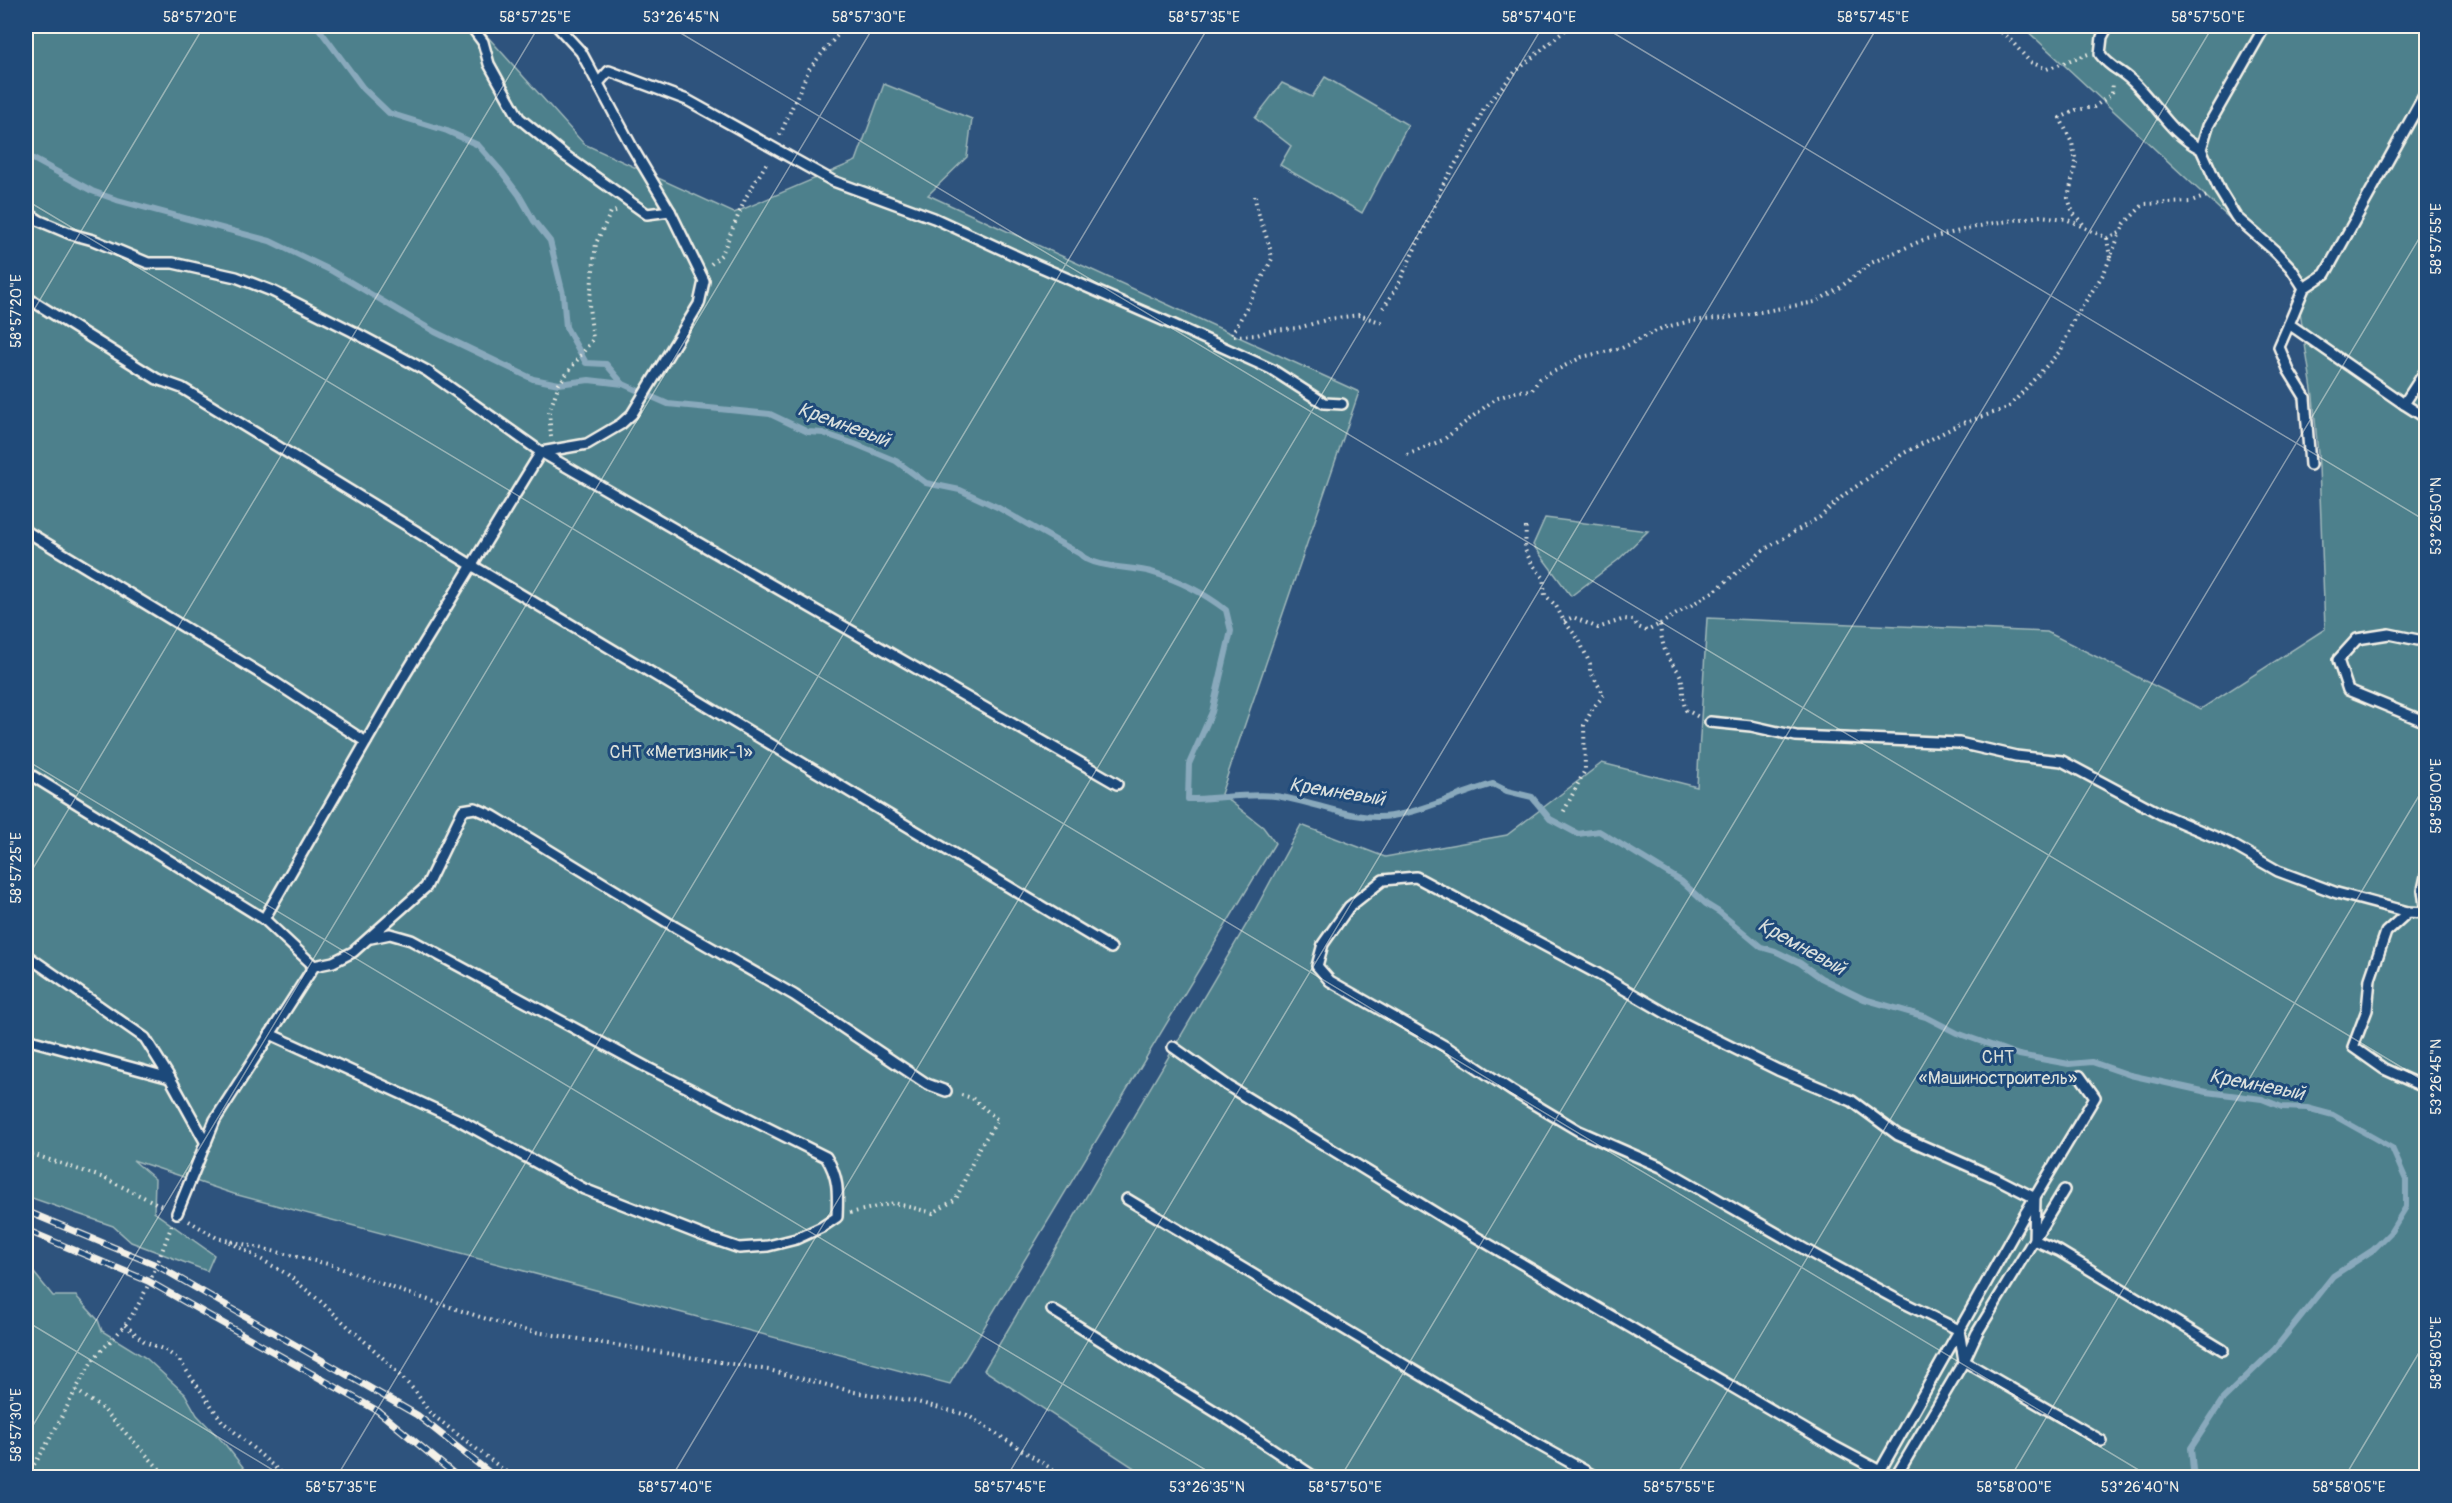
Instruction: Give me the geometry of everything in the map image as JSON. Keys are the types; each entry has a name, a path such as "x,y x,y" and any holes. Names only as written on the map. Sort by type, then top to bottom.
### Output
{"lane":[{"path":"471,26 483,42 489,64 519,118 563,154 647,214 670,211"},
{"path":"264,919 366,742 541,452 587,444 621,424 632,414 699,304 704,281 670,211 632,147 581,52 557,26"},
{"path":"2108,26 2102,37 2100,54 2109,66 2131,79 2183,140 2202,149"},
{"path":"2265,26 2208,126 2202,149 2220,191 2236,217 2275,250 2304,288"},
{"path":"598,82 609,71 687,100 833,181 934,218 1271,369 1324,403 1342,404"},
{"path":"2310,465 2305,397 2289,371 2279,347 2304,288 2325,274 2427,92"},
{"path":"26,212 40,221 71,234 93,240 148,263 173,263 236,277 281,296 427,371 541,452 1117,784"},
{"path":"26,297 157,379 182,388 473,566 1111,948"},
{"path":"2289,324 2404,404 2427,417"},
{"path":"2404,404 2427,370"},
{"path":"26,531 276,683 366,742"},
{"path":"2418,640 2389,634 2357,639 2338,660 2348,690 2427,722"},
{"path":"1710,722 1751,726 1797,736 1959,743 2016,756 2062,760 2161,814 2229,843 2278,871 2337,893 2408,912 2426,913 2423,890 2427,876"},
{"path":"26,772 264,919 314,966"},
{"path":"177,1213 215,1120 314,966 333,962 353,952 426,887 463,810 475,808 493,816 664,921 794,995 927,1084 946,1091"},
{"path":"1959,1330 1830,1264 1661,1167 1579,1131 1448,1048 1339,987 1330,981 1317,966 1323,944 1349,907 1383,880 1416,877 1598,974 1681,1022 1778,1070 1851,1101 1898,1135 1994,1177 2035,1198"},
{"path":"2408,912 2386,932 2370,979 2367,1010 2353,1047 2384,1069 2427,1088"},
{"path":"270,1034 459,1119 584,1189 739,1248 768,1246 796,1239 822,1227 837,1216 838,1194 834,1170 826,1157 648,1068 411,940 390,934 371,938"},
{"path":"26,956 145,1038 206,1143"},
{"path":"26,1039 170,1078"},
{"path":"1173,1047 1228,1086 1447,1220 1878,1474 1894,1478 1964,1360 1977,1333 2064,1190"},
{"path":"1878,1474 2095,1097 2080,1076"},
{"path":"1127,1198 1530,1440 1598,1478"},
{"path":"2034,1240 2035,1198"},
{"path":"2034,1240 2059,1251 2223,1350"},
{"path":"1052,1310 1229,1419 1316,1478"},
{"path":"1959,1330 1964,1360"},
{"path":"1964,1360 2102,1441"}],"path":[{"path":"1383,308 1396,289 1441,188 1469,141 1484,108 1515,72 1570,26"},
{"path":"1991,26 2007,36 2030,62 2047,69 2084,54 2100,54"},
{"path":"2085,226 2073,213 2068,198 2076,162 2072,143 2060,118 2076,110 2094,107 2112,94 2114,79 2109,66"},
{"path":"1564,621 1573,618 1598,628 1624,619 1633,620 1638,627 1647,631 1716,590 1765,549 1820,517 1844,495 1904,453 1960,424 2008,408 2061,350 2074,319 2101,280 2125,223 2144,204 2191,202 2220,191"},
{"path":"1223,347 1232,336 1272,259 1271,248 1259,219 1255,196"},
{"path":"552,449 549,412 552,402 559,384 593,339 589,307 596,243 611,212 634,205"},
{"path":"1407,455 1443,440 1495,399 1518,391 1532,390 1539,379 1582,357 1622,348 1662,328 1681,323 1815,302 1838,289 1871,262 1923,240 1988,224 2041,216 2067,219 2107,238 2120,233"},
{"path":"2107,238 2110,259"},
{"path":"1232,336 1257,335 1273,330 1298,328 1359,315 1383,323"},
{"path":"1526,527 1525,550 1532,564 1544,577 1545,595 1556,606 1579,640 1590,664 1590,671 1604,695 1593,708 1584,725 1585,770 1563,813"},
{"path":"1660,624 1661,637 1671,663 1680,673 1682,701 1686,710 1710,722"},
{"path":"837,1216 894,1203 933,1213 956,1199 979,1148 998,1120 972,1098 946,1091"},
{"path":"26,1152 104,1178 177,1213 217,1238 332,1265 401,1291 518,1329 769,1370 854,1392 913,1401 967,1415 1066,1478"},
{"path":"26,1473 30,1470 92,1361 125,1325 156,1265 177,1213"},
{"path":"228,1241 249,1255 287,1274 320,1301 362,1336 415,1391 430,1413 514,1478"},
{"path":"125,1325 145,1342 165,1350 179,1360 222,1421 286,1478"},
{"path":"76,1390 105,1411 168,1478"}],"green space":[{"name":"СНТ «Метизник-1»","path":"26,26 478,26 584,144 734,213 856,161 884,84 972,119 967,157 928,195 1359,392 1221,794 1263,827 1275,843 950,1384 234,1194 133,1160 155,1179 154,1212 214,1255 207,1271 131,1242 113,1226 26,1196"},
{"name":"СНТ «Машиностроитель»","path":"2022,26 2426,26 2426,1477 1148,1477 984,1370 1255,910 1301,825 1385,857 1507,835 1602,763 1697,787 1707,618 2047,632 2201,709 2325,629 2319,466 2313,396 2295,279"},
{"path":"1325,77 1408,125 1362,213 1280,165 1291,146 1255,118 1282,83 1312,97"},
{"path":"1545,518 1648,531 1618,560 1571,596 1533,545"},
{"path":"26,1267 30,1268 53,1296 76,1296 98,1320 102,1331 146,1358 185,1394 197,1415 224,1443 251,1477 26,1477"}],"waterway":[{"name":"Кремневый","path":"317,26 363,88 389,113 447,131 478,145 501,171 550,241 563,294 566,327 586,363 606,364 623,384 668,404 770,414 808,432 823,433 855,444 896,461 926,483 960,490 997,507 1086,559 1103,565 1144,570 1171,579 1209,598 1226,610 1231,631 1212,712 1189,764 1188,799 1275,796 1348,814 1377,817 1404,814 1493,784 1507,791 1532,797 1550,819 1578,834 1599,831 1681,881 1706,904 1761,947 1800,963 1821,978 1864,999 1926,1017 1957,1033 2019,1055 2069,1064 2092,1062 2130,1075 2207,1092 2262,1099 2282,1107 2307,1108 2333,1115 2392,1148 2406,1180 2406,1207 2390,1233 2373,1250 2333,1276 2274,1350 2223,1399 2191,1448 2193,1470 2197,1478"},
{"path":"26,155 92,191 117,200 270,241 330,270 435,332 533,379 559,384 589,380 623,384"}],"railway":[{"path":"26,1211 156,1265 417,1415 496,1478"},
{"path":"26,1230 148,1281 378,1411 459,1478"}]}
